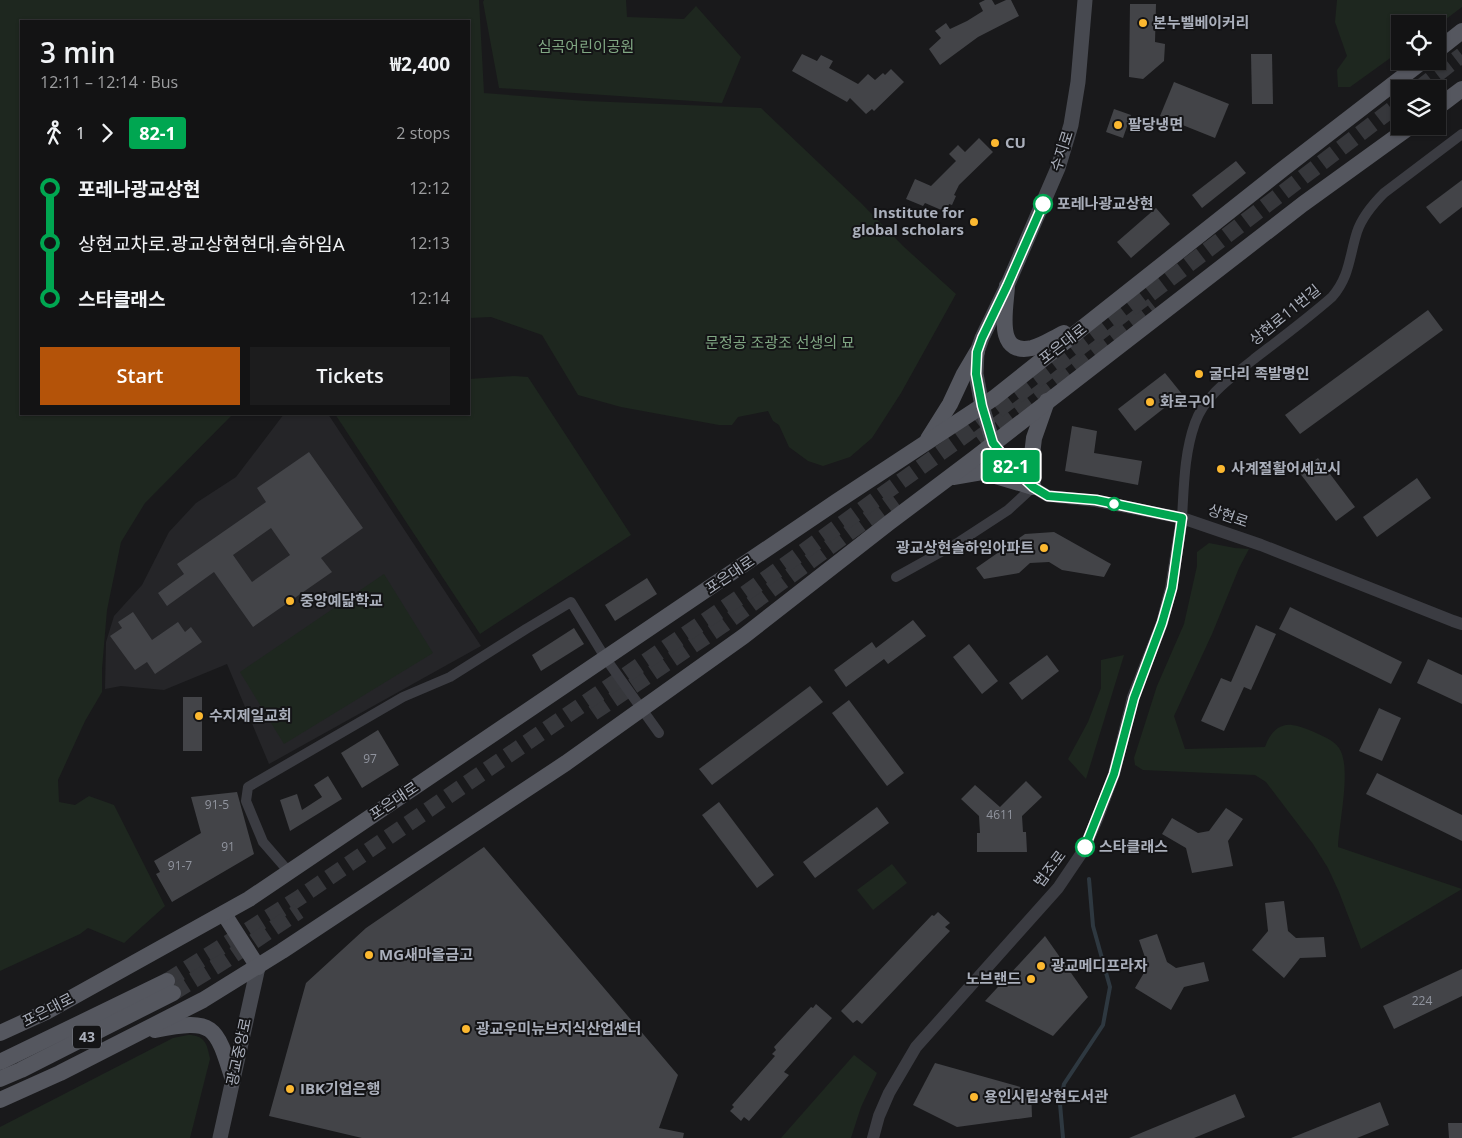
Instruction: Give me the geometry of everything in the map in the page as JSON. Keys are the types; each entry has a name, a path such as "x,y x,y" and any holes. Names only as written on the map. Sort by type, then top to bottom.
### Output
{"main road":[{"name":"수지로","path":"993,443 982,406 976,374 977,352 1058,168 1070,125 1078,82 1085,0"},
{"path":"1446,44 1462,31"},
{"name":"포은대로","path":"0,1033 46,1012 224,914 606,659 836,502 982,406 1411,70"},
{"path":"1446,101 1462,89"},
{"path":"0,1100 60,1073 203,1000 258,967 566,763 744,636 1303,204 1399,135"},
{"path":"1007,286 1004,335 1011,345 1020,348 1031,348 1087,324"},
{"path":"925,444 950,404 977,352"},
{"path":"948,478 982,472 1033,487 1031,463 1034,438 1047,401"},
{"path":"224,914 258,967"},
{"name":"광교중앙로","path":"220,1138 258,967"},
{"name":"포은대로","path":"0,1062 170,987 21,1070 0,1079"},
{"path":"133,1035 180,1025 198,1025 208,1028 216,1034 220,1041 233,1080"}],"street":[{"name":"상현로11번길","path":"1182,518 1186,458 1195,422 1204,404 1239,371 1332,297 1341,286 1347,274 1357,232 1375,202 1384,193 1462,134"},
{"name":"상현로","path":"993,443 1015,470 1033,487 1048,496 1096,500 1182,518 1262,545 1462,624"},
{"path":"896,577 959,542 1008,510 1033,487"},
{"name":"법조로","path":"873,1138 879,1116 889,1093 916,1047 1058,888 1084,852 1114,774 1134,698 1162,623 1172,588 1182,518"},
{"path":"289,872 263,842 246,801 248,787 403,697 450,677 571,602 606,659 659,733"}],"shaded area":[{"name":"중앙예닮학교","path":"283,415 329,415 481,646 269,764 227,664 164,690 121,686 105,689 106,642 114,616 142,585 169,532 196,503 236,477"}],"green space":[{"name":"문정공 조광조 선생의 묘","path":"0,0 479,0 484,93 586,101 761,108 861,203 903,246 956,294 901,393 872,438 850,457 823,466 808,461 789,447 779,425 773,421 768,411 738,417 732,425 719,425 621,407 578,395 542,335 491,317 470,318 470,20 20,20 20,415 232,415 145,503 121,542 107,610 102,692 85,721 58,780 59,802 75,805 89,796 114,805 165,906 124,943 88,928 80,934 0,971"},
{"name":"심곡어린이공원","path":"484,0 626,0 627,17 684,19 696,6 741,57 722,103 499,88"},
{"path":"1337,0 1462,0 1462,7 1446,19 1446,15 1391,15 1391,57 1350,87 1338,87 1337,70 1347,56 1335,22"},
{"path":"528,377 631,535 480,634 336,415 470,415 470,379"},
{"path":"1209,543 1249,549 1174,716 1185,749 1265,747 1269,738 1278,728 1287,725 1295,725 1324,737 1339,748 1343,757 1345,781 1338,847 1462,889 1361,949 1328,868 1313,844 1266,782 1255,775 1143,770 1135,765 1134,758 1157,686 1184,624 1197,566 1197,552"},
{"path":"384,574 433,653 284,744 240,672"},
{"path":"1124,655 1086,779 1068,759 1088,722 1101,688 1101,660"},
{"path":"892,864 907,883 873,910 857,890"},
{"path":"194,1035 204,1041 210,1059 190,1138 0,1138 0,1127 173,1038"},
{"path":"854,1055 877,1073 861,1107 851,1138 781,1138"}],"building":[{"path":"985,0 992,0 995,5 1011,0 1019,16 978,37 940,65 929,49 941,38 935,31 946,23 950,29 967,21 983,11 979,3"},
{"name":"본누벨베이커리","path":"1130,4 1156,4 1155,42 1165,44 1164,61 1143,79 1129,77"},
{"path":"802,54 817,61 821,55 833,61 829,68 858,84 868,74 875,80 883,73 885,75 891,69 904,82 874,111 872,109 866,114 850,98 847,102 792,71"},
{"path":"1251,54 1272,54 1273,104 1252,104"},
{"path":"1174,82 1229,104 1215,138 1160,116"},
{"name":"팔당냉면","path":"1114,109 1131,115 1123,138 1106,132"},
{"path":"979,138 993,152 959,185 952,205 949,204 946,212 925,203 923,206 906,199 915,179 931,186 956,161 949,154 958,145 965,152"},
{"path":"1236,161 1246,173 1202,208 1192,195"},
{"path":"1462,180 1462,207 1440,224 1426,207"},
{"path":"1156,208 1170,224 1131,258 1117,242"},
{"path":"1428,310 1443,330 1300,434 1285,415"},
{"name":"화로구이","path":"1165,373 1182,394 1135,431 1118,409"},
{"path":"1072,426 1097,431 1094,453 1142,461 1138,485 1065,471"},
{"path":"309,452 363,528 321,558 332,572 253,627 214,572 167,606 158,593 184,574 177,564 266,502 257,488","holes":["271,528 290,555 252,582 233,555"]},
{"path":"1318,458 1355,507 1336,521 1299,472"},
{"path":"1417,478 1431,498 1377,537 1363,517"},
{"name":"광교상현솔하임아파트","path":"1054,532 1111,564 1104,577 1062,570 1049,562 1030,563 1019,573 984,579 976,568 1025,534"},
{"path":"647,578 657,594 615,621 605,605"},
{"path":"1290,607 1402,662 1391,684 1279,629"},
{"path":"133,612 152,640 178,622 185,632 191,627 202,642 155,674 147,662 135,670 110,636 122,628 118,622"},
{"path":"913,620 926,636 888,664 884,659 846,687 834,670 872,642 876,648"},
{"path":"1256,625 1276,634 1251,690 1244,687 1224,731 1201,721 1221,678 1231,682"},
{"path":"574,628 584,644 541,671 532,655"},
{"path":"969,644 998,681 982,694 953,657"},
{"path":"1047,655 1059,671 1022,700 1009,683"},
{"path":"1428,659 1462,675 1462,704 1417,683"},
{"path":"810,686 823,702 712,785 699,769"},
{"path":"183,697 202,697 202,751 183,751"},
{"path":"849,700 904,773 887,786 832,713"},
{"path":"1379,708 1401,718 1382,761 1359,751"},
{"path":"378,730 399,765 362,788 341,753"},
{"path":"1377,773 1462,815 1462,841 1366,794"},
{"path":"328,776 342,799 290,831 280,800 297,794 302,810 322,797 314,785"},
{"path":"1026,781 1042,797 1022,816 1023,832 1026,832 1027,852 977,852 977,833 980,833 979,816 961,799 975,785 1000,807"},
{"path":"237,792 254,854 172,902 156,874 160,872 154,861 201,833 191,797"},
{"path":"719,802 774,875 757,888 702,815"},
{"path":"877,807 889,823 815,878 803,862"},
{"path":"1226,808 1243,819 1228,841 1233,866 1192,873 1186,848 1162,834 1172,818 1198,833 1209,831"},
{"name":"광교우미뉴브지식산업센터","path":"484,847 678,1075 659,1128 684,1133 683,1138 362,1138 269,1116 306,983 366,928"},
{"path":"1284,901 1288,931 1296,938 1324,937 1326,957 1300,958 1284,978 1252,950 1268,931 1265,903"},
{"path":"938,912 950,923 945,927 950,931 862,1024 857,1020 853,1023 841,1011 932,915 934,916"},
{"path":"1157,934 1167,962 1176,968 1204,962 1209,981 1184,987 1171,1010 1135,988 1148,966 1139,940"},
{"name":"광교메디프라자","path":"1045,936 1088,997 1053,1036 985,1001"},
{"path":"1462,969 1462,996 1394,1029 1383,1006"},
{"path":"816,1004 832,1018 784,1072 789,1075 749,1121 744,1117 741,1121 730,1111 734,1107 732,1105 775,1056 772,1054 776,1050 774,1047"},
{"name":"용인시립상현도서관","path":"935,1063 1031,1090 1032,1117 957,1127 913,1105"},
{"path":"1235,1094 1245,1117 1194,1138 1129,1138"},
{"path":"1380,1102 1389,1125 1357,1138 1291,1138"},
{"path":"1448,1123 1462,1123 1462,1138 1449,1138"}],"waterway":[{"path":"1063,1138 1060,1104 1064,1084 1103,1025 1110,987 1093,926 1089,879"}],"tunnel":[{"path":"1430,80 1462,55"},
{"path":"167,981 299,898 743,595 968,433 1391,110"},
{"path":"978,439 1153,305"},
{"path":"593,713 723,625 895,499"},
{"path":"173,993 299,911"}],"bus line":[{"name":"82-1","path":"1043,204 977,352 976,374 982,406 993,443 1015,470 1033,487 1048,496 1096,500 1182,518 1172,588 1162,623 1134,698 1114,774 1085,847"}],"place":[{"name":"본누벨베이커리","path":"1143,23"},
{"name":"팔당냉면","path":"1118,125"},
{"name":"CU","path":"995,143"},
{"name":"포레나광교상현","path":"1043,204"},
{"name":"Institute for global scholars","path":"974,222"},
{"name":"굴다리 족발명인","path":"1199,374"},
{"name":"화로구이","path":"1150,402"},
{"name":"사계절활어세꼬시","path":"1221,469"},
{"name":"광교상현솔하임아파트","path":"1044,548"},
{"name":"중앙예닮학교","path":"290,601"},
{"name":"수지제일교회","path":"199,716"},
{"name":"스타클래스","path":"1085,847"},
{"name":"MG새마을금고","path":"369,955"},
{"name":"광교메디프라자","path":"1041,966"},
{"name":"노브랜드","path":"1031,979"},
{"name":"광교우미뉴브지식산업센터","path":"466,1029"},
{"name":"IBK기업은행","path":"290,1089"},
{"name":"용인시립상현도서관","path":"974,1097"}]}
